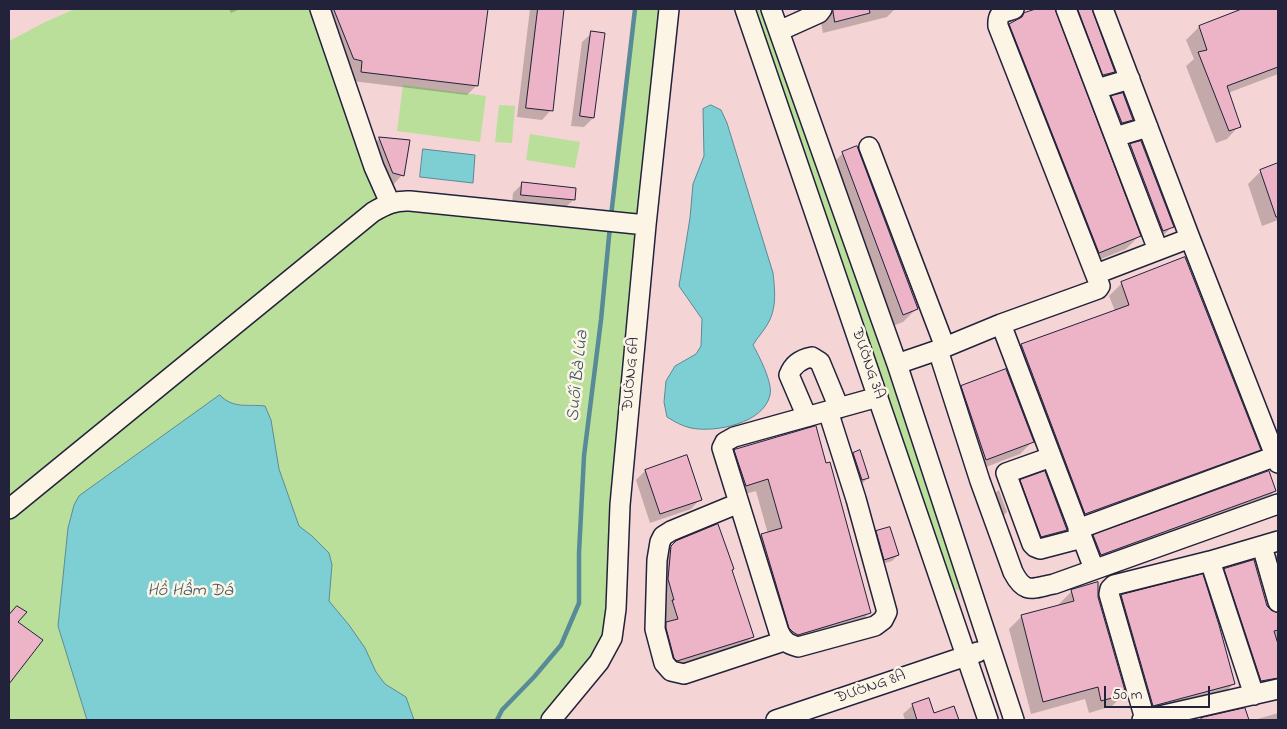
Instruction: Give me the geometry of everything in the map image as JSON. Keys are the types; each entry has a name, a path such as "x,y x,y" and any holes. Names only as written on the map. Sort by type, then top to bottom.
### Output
{"street":[{"path":"320,9 374,167 390,203"},
{"name":"ĐƯỜNG 6A","path":"551,720 599,662 612,638 616,609 620,505 639,224 670,9"},
{"name":"ĐƯỜNG 3A","path":"745,9 988,720"},
{"name":"ĐƯỜNG 3A","path":"771,9 897,364 1014,720"},
{"path":"779,31 819,13 822,9"},
{"path":"897,364 1098,289 1100,286 998,26 998,19 1001,14 1014,9"},
{"path":"1066,9 1158,250"},
{"path":"1006,473 1032,544 1035,548 1040,549 1277,459 1103,9"},
{"path":"1097,89 1130,79"},
{"path":"1115,137 1148,127"},
{"path":"869,147 942,348 980,481 1013,572 1020,584 1028,588 1054,584 1278,504"},
{"path":"9,509 373,212 390,203 400,200 639,224"},
{"path":"1096,274 1190,238"},
{"path":"1001,324 1094,569"},
{"path":"807,417 788,375 792,368 804,359 812,357 820,362 833,409 856,499 888,612 883,620 875,626 798,647 784,641 779,632 722,448 725,442 734,438 807,417 833,409 878,397"},
{"path":"980,481 1051,457"},
{"path":"739,503 671,531 663,536 660,542 657,560 655,629 664,663 671,671 684,674 784,641"},
{"path":"1278,602 1270,543 1210,561 1114,585 1110,589 1109,594 1143,720 1278,689"},
{"path":"1210,561 1254,695"},
{"name":"ĐƯỜNG 8A","path":"776,720 990,648"}],"shaded area":[{"path":"9,9 75,9 9,41"},
{"path":"323,9 1278,9 1278,720 497,720 391,198"}],"green space":[{"path":"75,9 317,9 385,200 610,225 635,9 664,9 607,637 545,720 414,720 406,697 385,684 376,672 365,648 329,601 332,565 312,536 299,526 279,469 271,420 265,407 226,402 74,505 68,528 58,626 87,720 9,720 9,41"},
{"path":"754,9 763,9 889,367 962,589 953,591"},
{"path":"403,85 486,96 480,142 397,131"},
{"path":"499,105 515,106 512,143 495,142"},
{"path":"530,134 580,142 575,168 526,160"}],"water":[{"path":"711,105 721,110 727,123 773,273 775,300 770,319 753,345 765,370 769,384 770,395 766,405 759,413 738,424 713,429 701,429 685,426 667,417 664,402 666,381 675,366 696,354 701,346 702,319 679,286 690,218 693,184 704,156 703,109"},
{"path":"423,149 475,155 473,183 420,177"},
{"name":"Hồ Hầm Đá","path":"220,395 235,404 265,406 271,420 279,469 299,526 329,553 332,565 329,601 365,648 376,672 385,684 406,697 414,720 87,720 58,626 68,528 74,505 79,496"}],"building":[{"path":"334,9 488,9 478,86 361,72 362,61 354,59"},
{"path":"538,9 564,9 553,111 526,108"},
{"path":"833,9 869,9 870,13 835,22"},
{"path":"1036,9 1055,9 1141,236 1099,253 1009,24 1022,17 1024,13"},
{"path":"1078,9 1092,9 1115,72 1103,75"},
{"path":"1242,9 1278,9 1278,67 1227,86 1241,127 1229,131 1198,52 1207,50 1199,26"},
{"path":"591,31 605,33 594,118 580,116"},
{"path":"1123,93 1133,120 1122,123 1111,96"},
{"path":"379,137 410,140 404,176 393,173"},
{"path":"1141,141 1174,227 1163,231 1130,144"},
{"path":"857,146 918,309 903,315 842,152"},
{"path":"1278,163 1278,217 1276,217 1260,170"},
{"path":"522,182 576,188 575,200 521,195"},
{"path":"1185,257 1261,450 1085,514 1021,344 1129,305 1121,282"},
{"path":"1006,369 1034,442 986,460 961,386"},
{"path":"816,426 826,463 830,462 871,613 798,635 789,628 761,534 782,528 768,479 746,486 734,450"},
{"path":"860,450 869,478 862,480 853,453"},
{"path":"687,455 702,500 660,514 645,470"},
{"path":"1045,471 1067,530 1041,537 1020,480"},
{"path":"1269,471 1276,491 1101,555 1093,535"},
{"path":"718,524 734,569 732,570 754,637 677,661 674,658 666,628 666,622 678,619 668,579 671,546 676,541"},
{"path":"890,527 899,555 884,560 876,531"},
{"path":"1254,560 1267,606 1278,613 1278,630 1274,631 1278,644 1278,678 1261,681 1224,569"},
{"path":"1203,574 1235,684 1153,706 1121,595"},
{"path":"1098,582 1098,597 1126,694 1101,701 1098,687 1043,702 1021,615 1074,601 1071,590"},
{"path":"17,606 27,612 18,622 43,640 9,684 9,615"},
{"path":"929,698 934,713 954,706 959,720 917,720 912,704"},
{"path":"1245,708 1249,720 1201,720 1201,718"}],"waterway":[{"name":"Suối Bà Lúa","path":"611,216 635,9"},
{"name":"Suối Bà Lúa","path":"497,720 502,710 534,677 561,645 579,603 579,553 584,456 601,320 610,226"}]}
